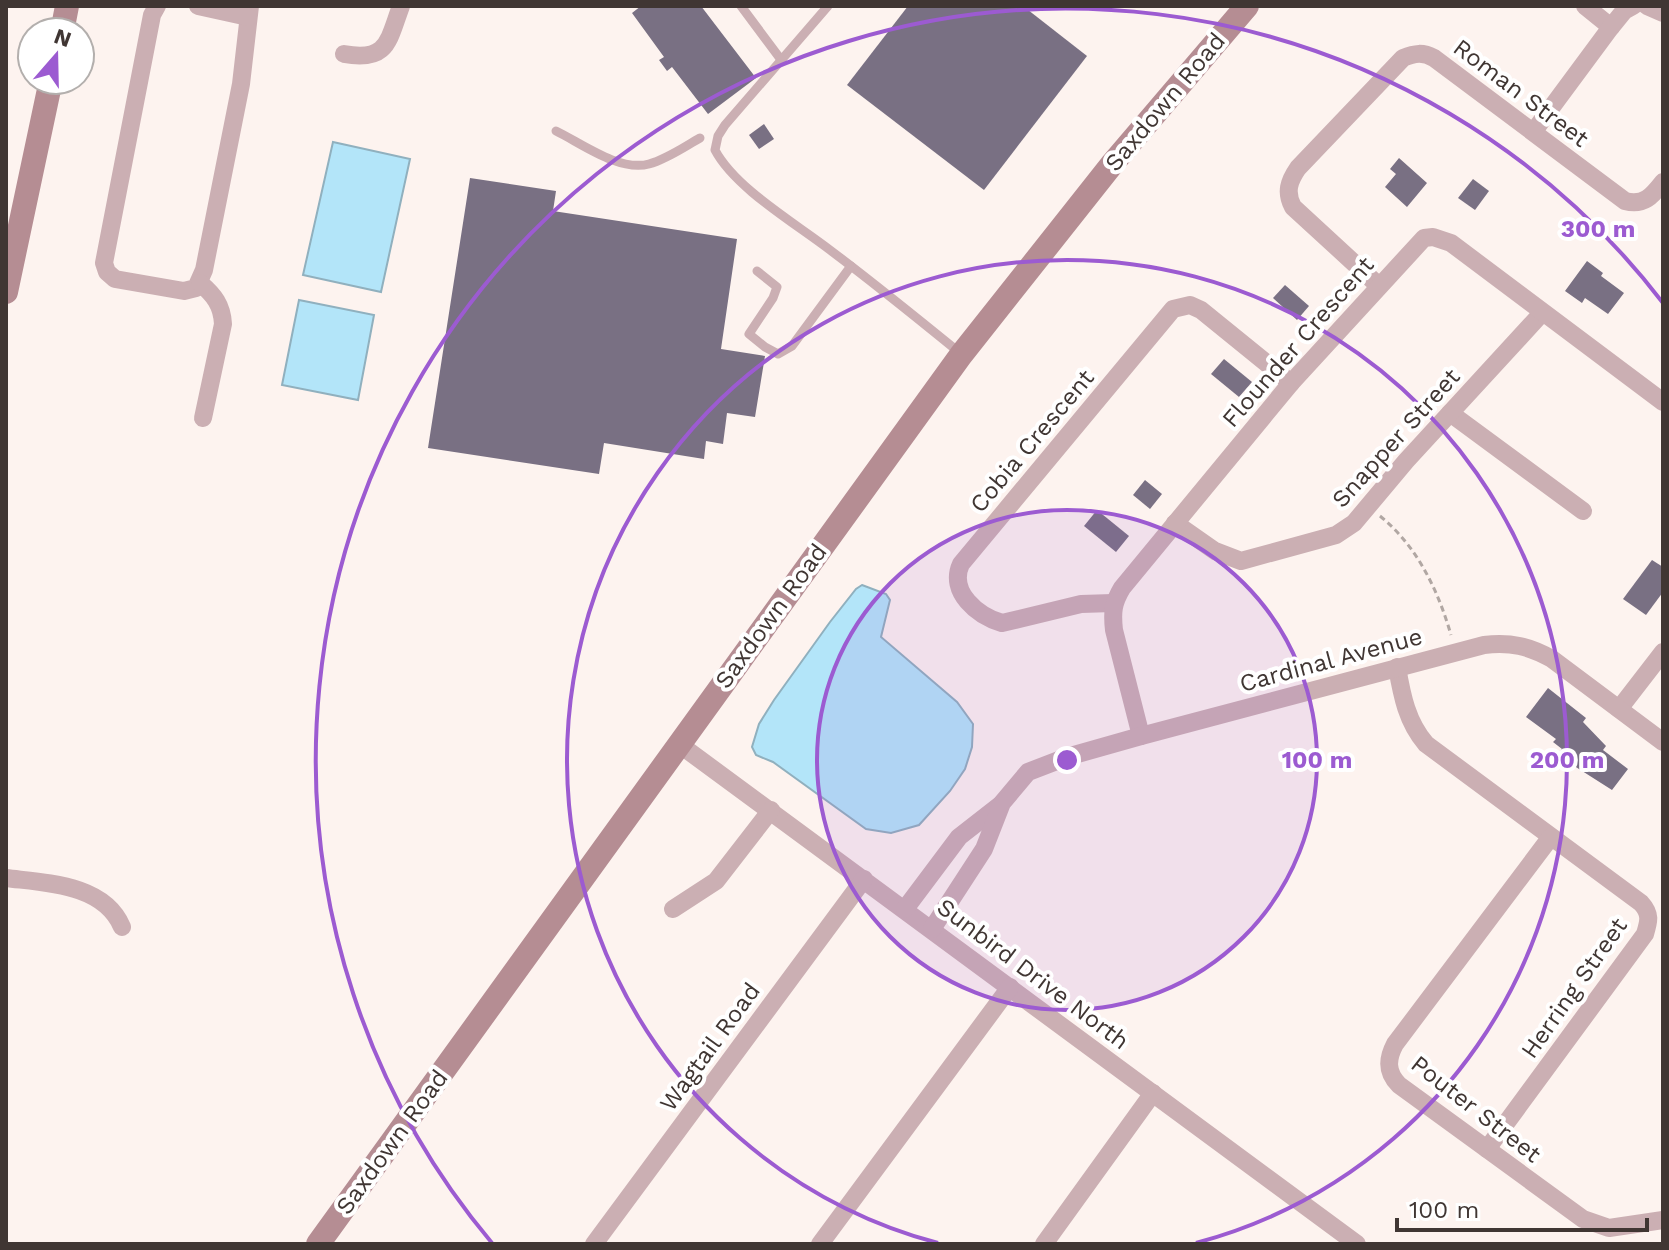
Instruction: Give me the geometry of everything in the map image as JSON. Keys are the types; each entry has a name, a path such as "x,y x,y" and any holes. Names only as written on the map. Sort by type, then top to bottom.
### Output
{"street":[{"path":"157,6 152,15 104,263 107,272 115,279 184,291 196,288 200,283 241,84 249,12 198,6"},
{"path":"344,54 363,58 377,53 387,42 401,6"},
{"name":"Saxdown Road","path":"318,1244 961,355 1113,163 1247,6"},
{"path":"1585,6 1611,27"},
{"path":"1534,131 1611,27 1624,11 1633,6"},
{"path":"1647,6 1663,13"},
{"name":"Roman Street","path":"1379,286 1293,207 1289,184 1298,168 1403,58 1411,54 1427,54 1625,201 1639,203 1646,200 1663,182"},
{"path":"6,292 48,96"},
{"name":"Flounder Crescent","path":"1113,603 1122,588 1291,383 1424,238 1433,237 1451,243 1663,402"},
{"path":"200,283 217,300 223,324 203,418"},
{"name":"Cobia Crescent","path":"1113,603 1094,602 1014,622 998,622 963,598 957,575 961,564 1173,309 1190,305 1201,310 1291,383"},
{"name":"Snapper Street","path":"1175,523 1215,551 1241,561 1336,535 1354,523 1542,313"},
{"path":"1450,413 1583,511"},
{"path":"1113,603 1114,630 1141,736"},
{"name":"Cardinal Avenue","path":"932,929 984,849 1002,803 1028,772 1141,736 1454,652 1500,643 1517,643 1533,648 1663,742"},
{"path":"1619,709 1663,652"},
{"name":"Herring Street","path":"1397,667 1405,706 1417,734 1426,744 1648,910 1649,924 1645,934 1487,1149"},
{"name":"Sunbird Drive North","path":"679,744 1357,1244"},
{"name":"Cardinal Avenue","path":"905,909 959,837 1002,803"},
{"path":"673,909 716,881 771,810"},
{"name":"Pouter Street","path":"1550,838 1390,1054 1389,1071 1399,1085 1571,1212 1609,1228 1663,1220"},
{"path":"6,878 91,895 117,914 122,927"},
{"name":"Wagtail Road","path":"594,1244 864,879"},
{"path":"820,1244 1010,987"},
{"path":"1044,1244 1153,1093"}],"lane":[{"path":"741,6 782,61"},
{"path":"828,6 725,125 718,136 715,150 729,171 752,192 851,266 961,355"},
{"path":"556,131 607,156 640,166 663,158 700,138"},
{"path":"757,271 777,287 749,334 778,354 792,346 851,266"}],"path":[{"path":"1368,506 1395,529 1422,564 1442,604 1454,652"}],"water":[{"path":"333,142 410,159 381,292 303,275"},
{"path":"299,300 374,315 358,400 282,385"},
{"path":"862,585 886,594 890,600 881,637 957,702 973,724 972,747 965,769 950,791 919,825 891,833 866,829 773,762 756,755 752,747 759,724 774,700 830,622"}],"building":[{"path":"641,6 701,6 756,78 708,114 672,67 667,71 659,60 664,57 632,13"},
{"path":"908,6 1023,6 1087,56 984,190 847,85"},
{"path":"764,124 774,139 759,149 749,135"},
{"path":"1399,158 1427,183 1407,207 1385,187 1396,174 1390,169"},
{"path":"470,178 556,191 553,211 737,239 721,349 765,356 755,417 727,413 723,444 706,441 704,459 604,443 599,474 428,448"},
{"path":"1473,179 1489,191 1475,210 1458,198"},
{"path":"1587,261 1624,293 1608,314 1585,298 1582,303 1565,291"},
{"path":"1285,285 1309,306 1297,320 1273,298"},
{"path":"1224,359 1252,382 1239,397 1211,374"},
{"path":"1145,480 1162,494 1150,509 1133,495"},
{"path":"1097,510 1129,536 1116,552 1084,526"},
{"path":"1652,560 1663,567 1663,592 1646,615 1623,599"},
{"path":"1548,688 1586,718 1583,722 1606,746 1603,750 1628,769 1612,790 1557,755 1562,749 1553,742 1556,739 1526,717"}]}
